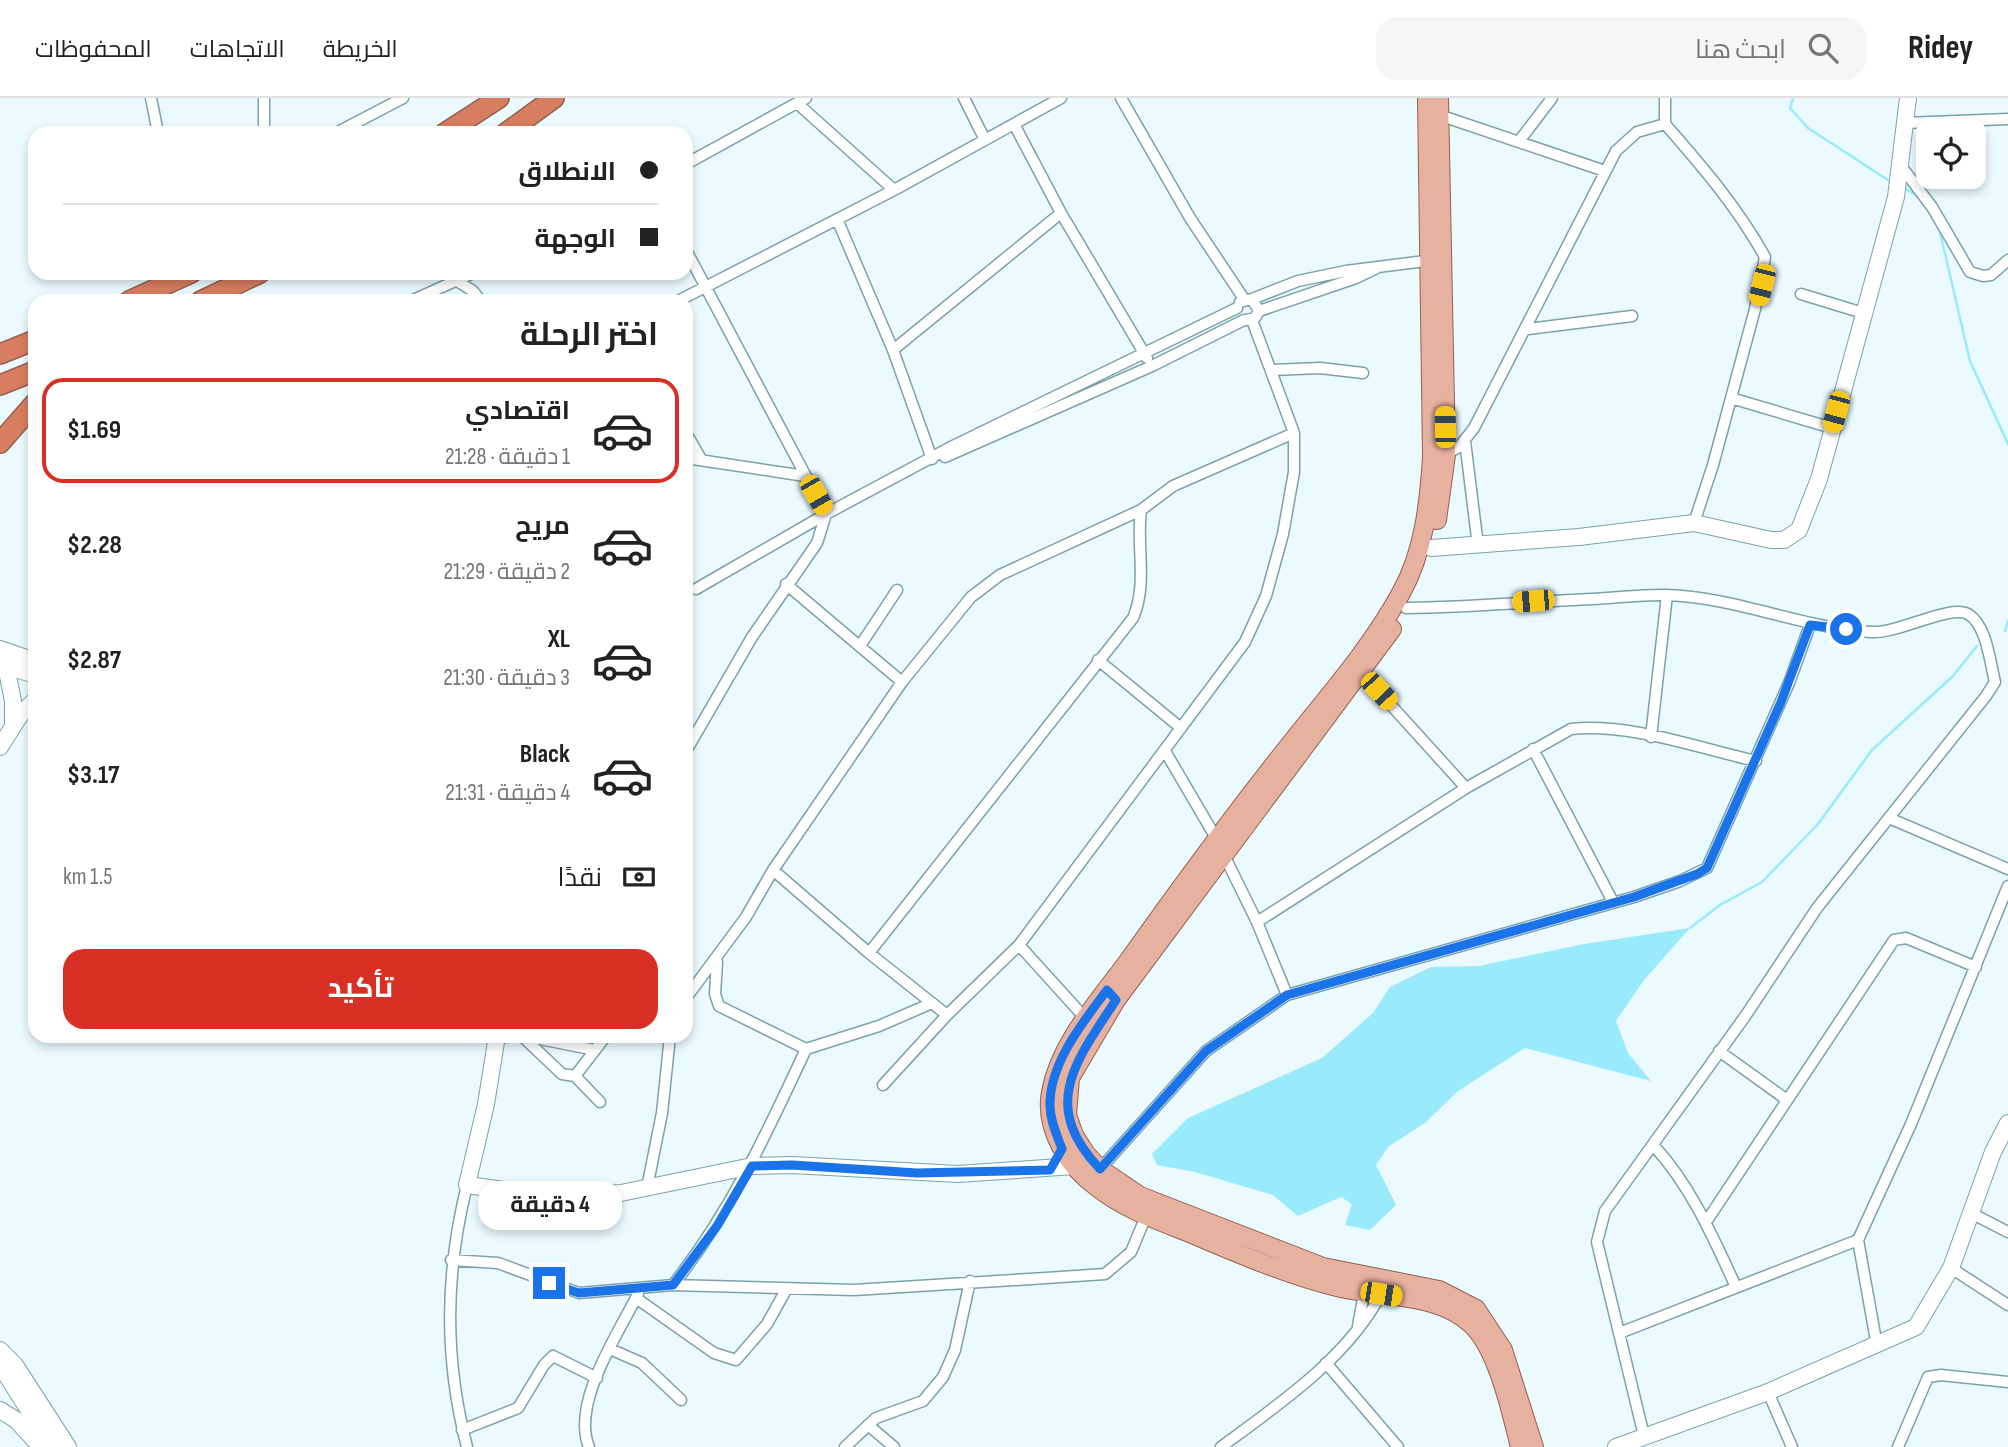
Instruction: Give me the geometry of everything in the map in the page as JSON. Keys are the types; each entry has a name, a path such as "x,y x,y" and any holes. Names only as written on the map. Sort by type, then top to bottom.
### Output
{"highway":[{"path":"456,126 499,98"},
{"path":"516,126 554,98"},
{"path":"144,294 176,280"},
{"path":"216,294 245,280"},
{"path":"0,354 28,343"},
{"path":"0,385 28,374"},
{"path":"0,443 28,411"}],"main road":[{"path":"1219,845 1362,672 1406,608 1431,548 1443,492 1439,456 1435,260 1427,98"},
{"path":"1435,260 1439,106"},
{"path":"1439,456 1411,573 1399,597 1112,995 1077,1062 1066,1096 1067,1115 1074,1135 1100,1169 1153,1202 1323,1267 1451,1311 1474,1326 1485,1344 1504,1389 1520,1447"},
{"path":"1112,995 1086,1019 1067,1050 1051,1091 1051,1122 1062,1149 1074,1166 1106,1195 1146,1216 1274,1267 1338,1287 1439,1290 1476,1309 1503,1350 1534,1447"}],"street":[{"path":"151,98 157,126"},
{"path":"264,98 264,126"},
{"path":"349,126 403,98"},
{"path":"964,98 985,140"},
{"path":"692,294 894,190 1061,98"},
{"path":"883,1085 947,1015 1019,945 1245,642 1266,596 1283,534 1294,472 1294,433 1272,370 1244,302 1190,218 1121,98"},
{"path":"1520,141 1552,98"},
{"path":"1665,98 1665,124 1698,162 1746,226 1765,257 1762,285 1694,523"},
{"path":"1431,548 1478,546 1694,523 1772,540 1792,538 1800,530 1812,501 1897,191 1908,98"},
{"path":"693,160 802,101 894,190"},
{"path":"1439,106 1520,141 1605,171"},
{"path":"1905,123 2008,119"},
{"path":"1014,124 1061,213 1152,366"},
{"path":"1439,456 1465,441 1528,329 1605,171 1628,139 1637,132 1665,124"},
{"path":"1901,166 1932,207 1970,272 1983,276 1991,275 2008,260"},
{"path":"893,350 1061,213"},
{"path":"837,219 893,350 932,459"},
{"path":"696,589 826,513 1244,302 1298,281 1354,269 1435,260"},
{"path":"693,264 826,513 824,529 817,544 786,584 730,671 693,738"},
{"path":"932,459 951,455 1152,366 1252,317 1377,268"},
{"path":"427,294 457,281 475,294"},
{"path":"1801,294 1863,313"},
{"path":"1244,302 1252,317"},
{"path":"1528,329 1632,316"},
{"path":"1272,370 1320,368 1363,373"},
{"path":"1731,398 1832,428"},
{"path":"693,989 717,960 773,870 902,681 971,597 1000,575 1141,510 1173,486 1294,433"},
{"path":"1465,441 1478,546"},
{"path":"693,446 701,460"},
{"path":"693,459 805,476"},
{"path":"869,953 1133,618 1140,603 1141,510"},
{"path":"786,584 902,681"},
{"path":"860,646 897,590"},
{"path":"1651,737 1667,595"},
{"path":"1406,608 1667,595 1722,603 1810,625 1885,632 1947,612 1966,613 1980,628 1995,682"},
{"path":"1100,1169 1206,1051 1287,995 1613,902 1680,881 1707,868 1756,761 1810,625"},
{"path":"0,649 28,658"},
{"path":"1098,660 1181,728"},
{"path":"3,665 28,673"},
{"path":"3,665 13,701 13,726"},
{"path":"1362,672 1466,788"},
{"path":"1995,682 2008,683"},
{"path":"1644,1436 1597,1232 1609,1204 1654,1146 1817,908 1995,682"},
{"path":"0,747 28,708"},
{"path":"1257,922 1466,788 1572,729 1591,727 1651,737 1756,761"},
{"path":"1533,749 1613,902"},
{"path":"1165,751 1219,845 1257,922 1287,995"},
{"path":"1889,818 2008,869"},
{"path":"773,870 869,953 947,1015"},
{"path":"1877,1346 1858,1240 1912,1124 2008,886"},
{"path":"1706,1222 1894,940 1906,938 1976,967"},
{"path":"1019,945 1086,1019"},
{"path":"717,960 715,994 719,1006 806,1049 879,1026 932,1003"},
{"path":"467,1447 453,1382 449,1335 451,1260 486,1104 496,1043"},
{"path":"531,1043 562,1074 575,1076 600,1102"},
{"path":"560,1043 595,1050"},
{"path":"575,1076 600,1043"},
{"path":"647,1188 662,1113 669,1043"},
{"path":"673,1285 709,1237 752,1166 806,1049"},
{"path":"1719,1051 1787,1100"},
{"path":"1616,1447 1768,1392 1916,1327 1951,1268 2007,1128"},
{"path":"1654,1146 1668,1161 1706,1222 1735,1287"},
{"path":"1050,1170 1062,1149"},
{"path":"467,1185 541,1195 621,1193 752,1166 792,1165 931,1174 1050,1170 1074,1166"},
{"path":"1971,1213 2008,1232"},
{"path":"451,1260 498,1263 579,1293 638,1294 673,1285 854,1290 1105,1274 1131,1252 1146,1216"},
{"path":"1622,1332 1858,1240"},
{"path":"1951,1268 2008,1305"},
{"path":"845,1447 868,1426 892,1411 923,1401 943,1377 952,1359 970,1281"},
{"path":"1221,1447 1326,1363 1359,1326 1375,1286"},
{"path":"1359,1326 1375,1286"},
{"path":"638,1294 714,1353 730,1360 741,1356 762,1330 786,1290"},
{"path":"589,1447 583,1426 584,1413 610,1349 638,1294"},
{"path":"610,1349 642,1363 681,1400"},
{"path":"0,1350 15,1366 68,1447"},
{"path":"462,1430 518,1408 525,1401 544,1364 552,1356 597,1378"},
{"path":"1326,1363 1398,1447"},
{"path":"0,1365 21,1394 52,1447"},
{"path":"1898,1447 1928,1377 1941,1375 2008,1382"},
{"path":"1768,1392 1792,1447"},
{"path":"0,1404 12,1406 21,1394"},
{"path":"0,1410 16,1420 41,1447"},
{"path":"868,1426 894,1447"}],"water":[{"path":"1690,928 1644,980 1616,1021 1628,1053 1651,1081 1525,1048 1458,1091 1425,1123 1389,1146 1376,1165 1396,1205 1370,1230 1345,1225 1352,1204 1341,1197 1298,1216 1273,1195 1195,1172 1157,1165 1152,1154 1188,1118 1322,1058 1373,1013 1390,987 1431,967 1479,966 1584,944"}],"waterway":[{"path":"1793,98 1790,108 1808,128 1891,182"},
{"path":"1904,188 1916,195"},
{"path":"1939,228 1970,361 2008,444"},
{"path":"2005,631 2008,621"},
{"path":"1690,928 1720,905 1762,882 1818,824 1872,750 1953,676 1977,646"}],"route":[{"path":"549,1283 579,1293 673,1285 717,1226 752,1166 792,1165 958,1174 1050,1170 1062,1149 1051,1122 1051,1091 1067,1050 1107,990 1116,1000 1077,1062 1069,1078 1066,1096 1067,1115 1074,1135 1100,1169 1206,1051 1287,995 1367,975 1634,897 1697,874 1707,868 1716,850 1789,683 1810,625 1846,629"}]}
